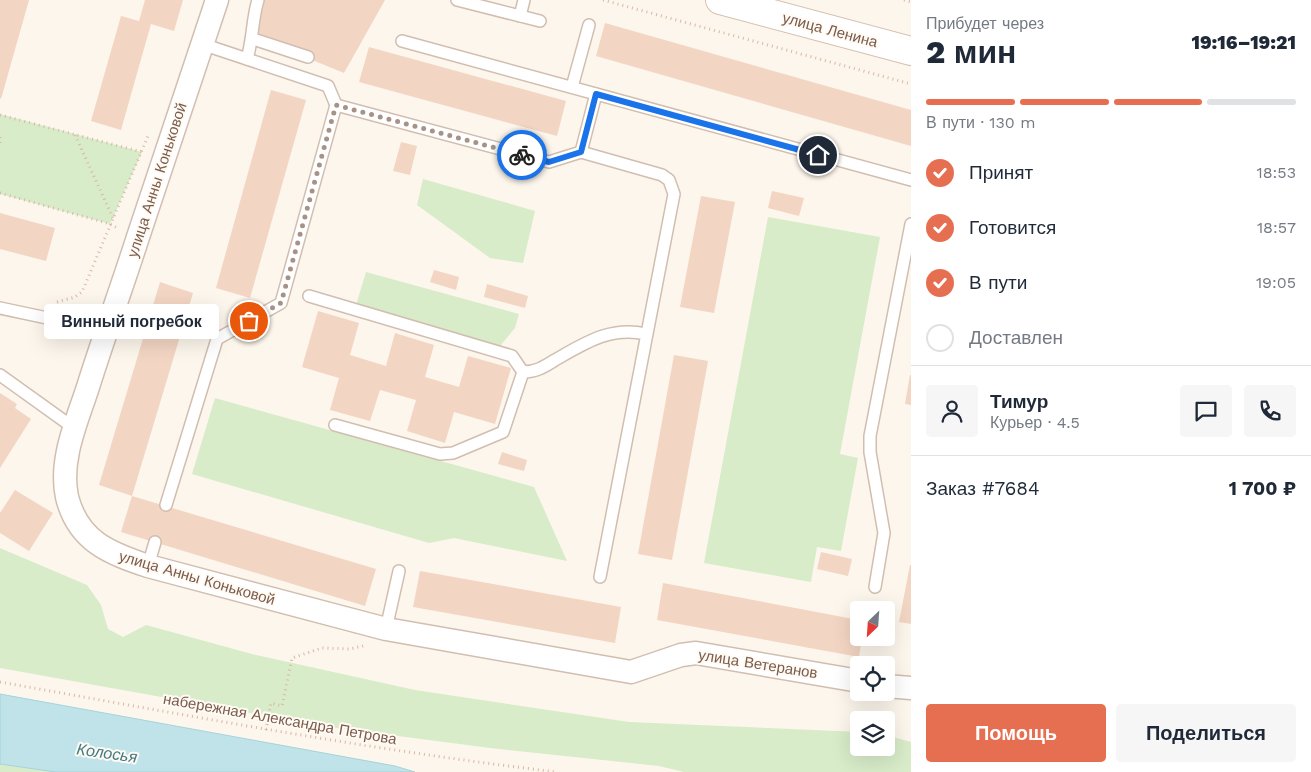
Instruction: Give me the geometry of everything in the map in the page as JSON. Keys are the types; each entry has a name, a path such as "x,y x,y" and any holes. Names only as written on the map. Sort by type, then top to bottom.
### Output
{"main road":[{"name":"улица Ленина","path":"720,0 911,51"}],"street":[{"name":"улица Анны Коньковой","path":"216,0 74,428 65,475 71,511 82,528 97,545 114,555 148,566 381,628 630,672"},
{"name":"улица Ветеранов","path":"630,672 696,652 850,679"},
{"path":"895,687 911,688"}],"lane":[{"path":"247,59 253,39 254,12 258,0"},
{"path":"457,0 540,21"},
{"path":"520,16 524,0"},
{"path":"572,87 589,25"},
{"path":"253,39 308,57"},
{"path":"402,41 911,180"},
{"path":"166,505 217,339 281,303 336,105 328,86 202,44"},
{"path":"581,152 596,94"},
{"path":"336,105 549,162 581,152 662,175 673,186 674,194 600,577"},
{"path":"875,587 884,533 870,452 870,436 911,224"},
{"path":"309,296 512,356 522,372 503,432 453,453 440,454 334,425"},
{"path":"0,308 47,318 109,318"},
{"path":"522,372 538,370 593,338 608,333 646,334"},
{"path":"0,375 74,428"},
{"path":"148,566 155,542"},
{"path":"381,628 399,571"}],"path":[{"path":"603,0 911,84"},
{"path":"904,0 911,2"},
{"path":"0,115 142,152"},
{"path":"74,134 113,218"},
{"path":"54,303 75,297 82,292 149,134"},
{"path":"0,137 0,145"},
{"path":"0,194 110,224 138,239"},
{"path":"266,730 271,703 282,706 292,658 322,648 350,649 366,646 381,628"},
{"name":"набережная Александра Петрова","path":"0,682 266,730 453,760 557,772"}],"green space":[{"path":"0,114 142,152 110,224 0,194"},
{"path":"423,179 535,211 523,263 490,258 417,205"},
{"path":"768,217 880,237 840,454 858,458 841,551 817,547 811,582 704,563"},
{"path":"366,272 519,314 515,328 500,346 356,305"},
{"path":"215,398 534,487 567,561 454,538 429,543 192,474"},
{"path":"0,548 87,585 101,605 108,629 123,637 146,625 252,654 415,690 629,722 850,732 850,756 895,756 895,738 911,742 911,772 684,772 659,766 490,748 329,727 0,668"},
{"path":"0,764 56,772 0,772"}],"water":[{"name":"Колосья","path":"0,694 395,766 415,772 56,772 0,764"}],"building":[{"path":"0,0 29,0 1,99 0,98"},
{"path":"145,0 183,0 174,31 151,24 121,130 91,121 121,16 139,21"},
{"path":"260,0 385,0 344,73 246,33"},
{"path":"605,23 911,110 911,146 596,56"},
{"path":"369,47 566,101 557,136 359,82"},
{"path":"271,90 306,100 250,298 216,288"},
{"path":"401,142 417,146 410,175 393,171"},
{"path":"772,191 804,198 799,216 768,208"},
{"path":"701,196 735,202 714,313 680,307"},
{"path":"0,213 55,228 46,261 0,249"},
{"path":"434,270 459,277 456,290 430,282"},
{"path":"160,282 193,293 132,496 99,485"},
{"path":"487,284 528,296 525,308 484,297"},
{"path":"318,311 359,323 350,355 386,366 395,333 434,345 425,377 459,387 468,356 511,368 495,424 454,412 445,443 407,431 416,400 380,390 370,421 330,410 339,378 302,367"},
{"path":"674,355 708,361 672,560 638,554"},
{"path":"911,375 911,405 905,404"},
{"path":"0,393 17,404 15,408 31,419 0,468"},
{"path":"502,452 527,460 524,471 498,464"},
{"path":"15,490 53,513 29,551 0,533 0,513"},
{"path":"132,496 376,569 365,606 121,532"},
{"path":"821,552 852,559 848,576 817,569"},
{"path":"911,565 911,624 899,622"},
{"path":"420,571 621,607 615,643 413,607"},
{"path":"663,583 850,618 850,646 861,646 859,656 854,656 657,620"}],"way so far":[{"path":"249,321 281,303 336,105 522,155"}],"place":[{"name":"Винный погребок","path":"249,321"}],"route":[{"path":"522,155 549,162 581,152 596,94 818,155"}]}
